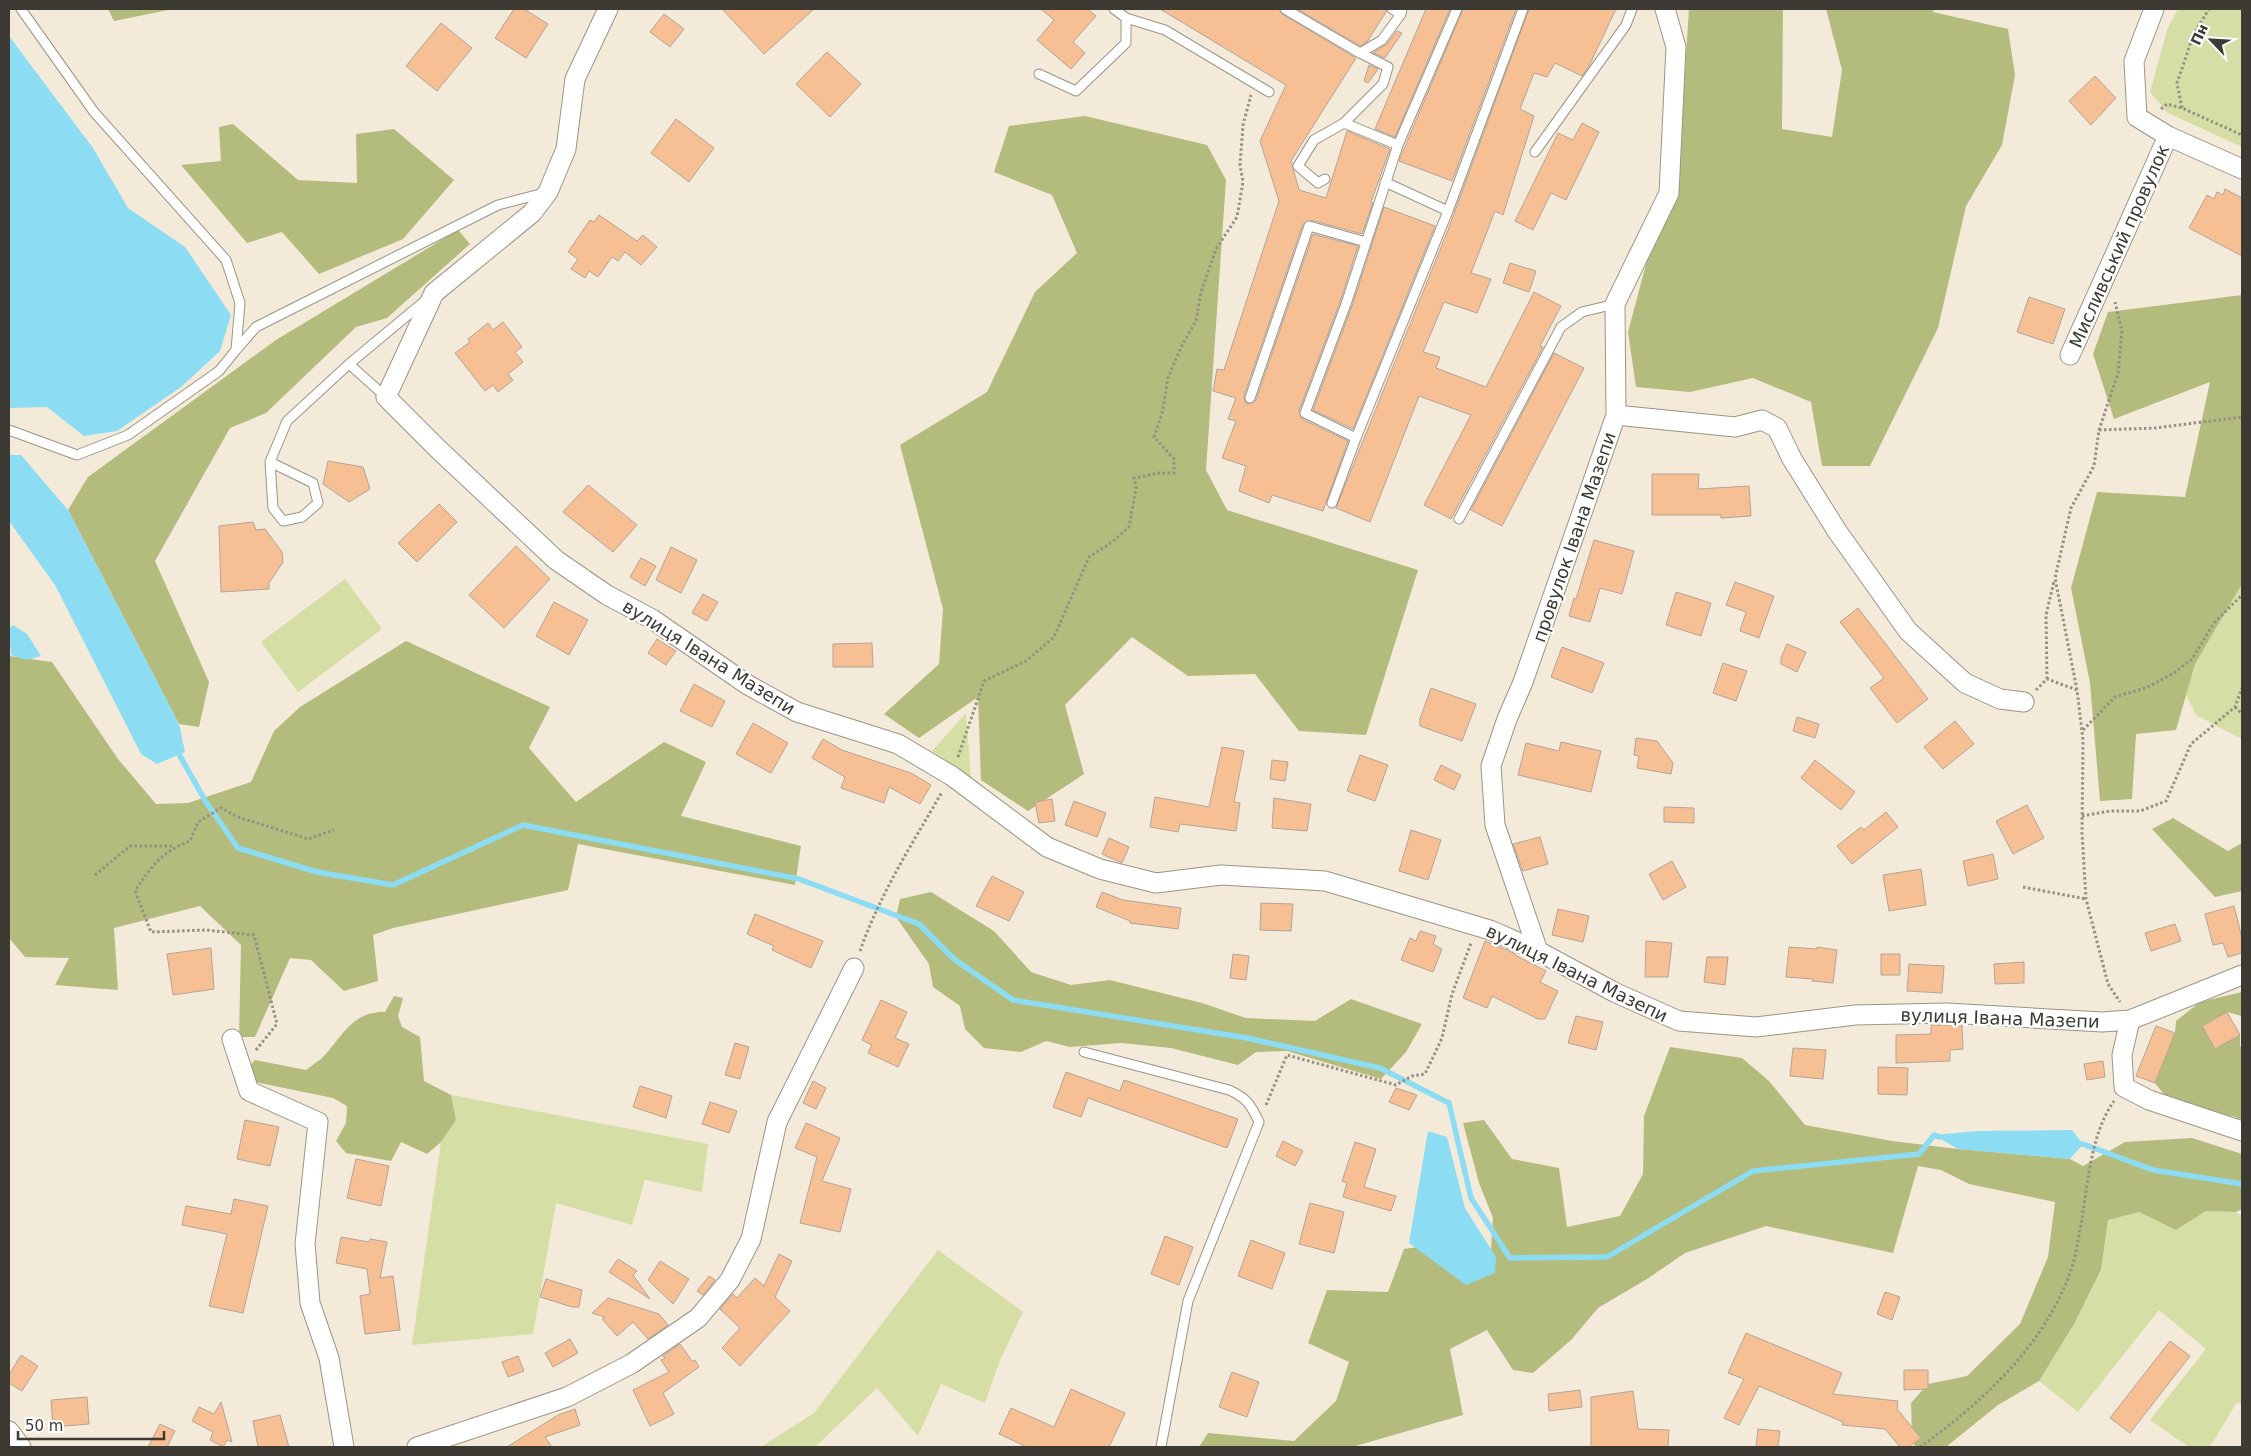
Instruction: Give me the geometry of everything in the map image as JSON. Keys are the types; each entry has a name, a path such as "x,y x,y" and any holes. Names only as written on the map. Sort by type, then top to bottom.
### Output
{"street":[{"path":"386,397 434,293 532,213 548,192 566,149 575,79 608,9"},
{"path":"1616,415 1615,304 1668,194 1676,47 1665,9"},
{"name":"Мисливський провулок","path":"2154,9 2134,61 2137,117 2168,136 2242,169"},
{"name":"Мисливський провулок","path":"2070,355 2168,136"},
{"name":"вулиця Івана Мазепи","path":"386,397 556,560 593,585 652,619 748,685 797,712 898,744 952,776 1048,848 1100,869 1156,883 1221,875 1325,882 1478,926 1538,951 1616,992 1679,1022 1756,1026 1855,1015 1947,1013 2102,1022 2130,1020 2242,975"},
{"name":"провулок Івана Мазепи","path":"1538,951 1495,825 1491,766 1507,719 1523,682 1616,415 1736,427 1762,420 1777,428 1792,459 1842,538 1908,631 1965,684 2000,699 2024,702"},
{"path":"417,1447 567,1397 631,1364 698,1318 730,1280 751,1239 777,1122 854,968"},
{"path":"2130,1020 2122,1055 2124,1087 2150,1100 2242,1130"},
{"path":"232,1039 249,1091 318,1122 305,1244 310,1304 329,1358 344,1447"},
{"path":"9,1431 21,1447"}],"lane":[{"path":"21,9 94,112 226,260 240,303 236,350"},
{"path":"1114,9 1126,18 1165,30 1269,92"},
{"path":"1285,9 1360,53 1388,67 1383,84 1344,123 1314,140 1298,166 1318,183 1325,179"},
{"path":"1360,53 1382,40 1401,11 1392,9"},
{"path":"1356,438 1305,413 1346,304 1398,145 1457,9"},
{"path":"1332,503 1356,438 1448,211 1523,9"},
{"path":"1535,152 1626,25 1632,9"},
{"path":"1039,74 1076,91 1126,43 1126,18"},
{"path":"1344,123 1398,145"},
{"path":"1385,182 1448,211"},
{"path":"9,430 77,455 128,436 220,371 256,327 498,204 548,192"},
{"path":"1250,398 1310,226 1366,242"},
{"path":"270,462 314,483 318,503 302,517 283,521 273,508 270,462 287,421 349,364 434,293"},
{"path":"1459,519 1561,327 1582,312 1615,304"},
{"path":"349,364 386,397"},
{"path":"1084,1052 1229,1090 1244,1096 1253,1108 1259,1122 1188,1301 1161,1447"}],"path":[{"path":"2209,9 2194,33 2177,83 2182,108 2242,135"},
{"path":"854,968 871,920 886,890 952,776 984,681 1026,661 1054,637 1089,557 1112,542 1129,527 1136,488 1134,478 1159,473 1174,473 1174,459 1154,437 1162,414 1168,378 1181,347 1196,321 1202,292 1216,249 1237,217 1242,182 1240,165 1243,125 1251,94 1243,76"},
{"path":"2024,702 2047,679 2046,615 2071,508 2094,466 2099,430 2118,373 2122,331 2114,299 2104,278"},
{"path":"2099,430 2155,428 2242,417"},
{"path":"2055,578 2077,690 2082,730 2082,816 2086,899 2108,984 2130,1020"},
{"path":"2082,730 2114,697 2148,687 2174,673 2192,659 2214,623 2242,595"},
{"path":"2047,679 2077,690"},
{"path":"2082,816 2110,811 2140,811 2166,801 2191,744 2235,707 2242,688"},
{"path":"2235,707 2242,714"},
{"path":"95,875 130,846 174,846 190,840 198,822 221,808 238,817 308,839 334,830"},
{"path":"174,846 150,867 134,891 151,932 206,930 254,935 277,1024 241,1068"},
{"path":"2023,887 2086,899"},
{"path":"1259,1122 1287,1055 1396,1085 1412,1076 1425,1074 1442,1038 1452,994 1478,926"},
{"path":"1920,1447 1952,1424 2023,1357 2056,1305 2071,1269 2096,1142 2107,1111 2124,1087"}],"green space":[{"path":"108,9 173,9 114,21"},
{"path":"1689,9 1783,9 1782,129 1832,137 1842,70 1826,9 1934,9 1933,12 2008,29 2015,75 2002,145 1966,206 1938,328 1870,466 1822,466 1811,402 1753,378 1690,392 1636,387 1628,332 1649,253 1677,193"},
{"path":"2178,9 2242,9 2242,147 2168,113 2150,92 2167,30"},
{"path":"1085,116 1207,145 1226,180 1206,470 1227,510 1418,570 1366,735 1299,731 1255,674 1188,676 1132,637 1065,705 1084,774 1028,811 981,780 978,697 919,738 884,714 939,664 943,609 900,445 987,392 1035,292 1077,253 1052,195 994,172 1009,126"},
{"path":"233,124 298,180 357,183 356,134 394,129 454,180 403,239 319,274 282,232 247,243 181,165 221,161 219,127"},
{"path":"458,230 470,244 387,318 356,327 266,413 230,428 155,561 209,682 199,727 179,724 68,510 88,477 276,340"},
{"path":"2242,295 2242,584 2195,664 2176,730 2136,734 2132,799 2100,801 2090,683 2071,588 2097,492 2185,497 2210,382 2114,419 2093,354 2108,312"},
{"path":"345,579 382,629 298,692 261,642"},
{"path":"2242,584 2242,739 2196,715 2186,695 2195,664"},
{"path":"406,641 550,707 529,748 576,802 664,742 706,762 681,816 801,846 795,885 578,844 568,890 393,928 373,935 378,981 344,991 311,960 290,958 255,1037 239,1037 241,945 200,906 114,928 118,990 55,985 69,958 25,957 9,938 9,656 52,662 118,759 156,804 188,803 251,782 274,731 300,707"},
{"path":"966,713 971,778 932,751"},
{"path":"2173,818 2228,851 2242,843 2242,891 2215,897 2152,829"},
{"path":"931,892 994,931 1031,972 1071,985 1110,980 1202,1003 1246,1018 1315,1021 1351,999 1422,1024 1406,1052 1381,1079 1287,1051 1256,1052 1238,1065 1171,1048 1121,1043 1070,1047 1046,1041 1021,1052 984,1048 965,1029 960,1006 933,987 929,964 896,917 900,899"},
{"path":"2242,992 2242,1016 2227,1012 2240,1035 2240,1046 2242,1048 2242,1120 2233,1116 2205,1114 2170,1102 2155,1083 2175,1033 2176,1021 2200,1002"},
{"path":"394,996 403,998 398,1016 402,1027 420,1037 424,1081 451,1095 456,1120 441,1142 427,1154 401,1142 391,1161 346,1153 336,1141 346,1123 347,1106 333,1098 255,1082 249,1067 255,1060 306,1070 322,1058 355,1021 373,1013 385,1012"},
{"path":"1670,1047 1742,1058 1769,1081 1805,1125 1892,1141 2070,1159 2083,1166 2125,1142 2192,1138 2242,1154 2242,1209 2236,1212 2206,1211 2176,1230 2139,1212 2108,1220 2101,1270 2074,1324 2039,1381 1998,1405 1946,1447 1915,1447 1912,1432 1911,1403 1928,1384 1967,1376 2020,1324 2048,1257 2055,1202 1969,1184 1941,1170 1918,1166 1893,1253 1766,1226 1685,1253 1647,1279 1598,1308 1571,1340 1533,1373 1513,1370 1487,1330 1450,1349 1463,1415 1352,1447 1199,1447 1208,1433 1294,1441 1336,1401 1349,1362 1308,1343 1327,1290 1388,1292 1404,1249 1431,1245 1490,1266 1493,1218 1479,1183 1463,1123 1484,1120 1512,1159 1559,1168 1567,1227 1620,1216 1643,1174 1644,1116"},
{"path":"451,1095 708,1144 702,1192 645,1180 632,1225 556,1203 533,1334 412,1345 441,1142 456,1120"},
{"path":"2206,1211 2236,1212 2242,1216 2242,1404 2237,1402 2210,1447 2189,1447 2150,1420 2206,1349 2159,1310 2078,1412 2039,1381 2074,1324 2101,1271 2108,1220 2139,1212 2176,1230"},
{"path":"938,1250 1023,1312 1000,1360 985,1403 941,1384 918,1436 877,1388 815,1447 761,1447 814,1413"}],"water":[{"path":"9,36 93,148 128,208 185,247 231,315 220,351 181,387 117,431 84,436 47,407 9,408"},
{"path":"9,455 21,455 68,510 179,724 185,752 157,764 141,754 55,585 9,521"},
{"path":"13,625 27,634 41,656 26,660 11,655 9,629"},
{"path":"2072,1130 2083,1144 2070,1159 1958,1149 1934,1135 1978,1131"},
{"path":"1428,1131 1447,1137 1465,1208 1496,1257 1495,1273 1466,1285 1409,1243"}],"building":[{"path":"514,9 524,9 548,24 526,58 495,38"},
{"path":"722,9 814,9 764,54"},
{"path":"1041,9 1088,9 1096,16 1073,42 1085,53 1071,69 1037,40 1054,20"},
{"path":"1160,9 1279,9 1282,14 1356,58 1291,161 1299,190 1326,198 1347,131 1390,149 1362,234 1311,220 1303,224 1244,396 1245,402 1248,404 1256,400 1313,234 1358,246 1340,302 1299,411 1302,419 1348,441 1323,511 1272,495 1269,503 1239,491 1246,466 1222,458 1236,421 1228,419 1236,398 1213,391 1217,369 1224,370 1279,201 1260,141 1286,85"},
{"path":"1297,9 1386,9 1386,12 1367,42 1360,46"},
{"path":"1426,9 1450,9 1395,137 1375,129"},
{"path":"1463,9 1516,9 1452,181 1399,161"},
{"path":"1529,9 1616,9 1589,66 1582,76 1555,63 1547,77 1534,73 1520,109 1534,116 1503,215 1495,211 1471,273 1491,279 1477,313 1444,302 1423,352 1440,357 1436,368 1486,387 1534,292 1561,306 1540,346 1543,347 1451,519 1424,505 1471,415 1419,396 1370,522 1336,508 1448,230"},
{"path":"664,14 684,29 670,47 650,32"},
{"path":"441,23 472,48 437,91 406,66"},
{"path":"1397,31 1402,33 1385,58 1373,53 1387,44"},
{"path":"827,52 861,84 830,117 796,84"},
{"path":"1369,65 1378,69 1368,83 1364,81"},
{"path":"2095,76 2116,98 2091,125 2069,101"},
{"path":"676,119 714,148 689,182 651,153"},
{"path":"1582,123 1599,132 1566,200 1551,193 1533,230 1515,221 1558,133 1573,140"},
{"path":"2225,189 2242,198 2242,256 2189,228 2207,195 2214,199 2217,192 2223,195"},
{"path":"1384,207 1435,226 1353,429 1313,410 1352,306"},
{"path":"599,215 637,241 643,235 657,247 641,265 625,252 618,261 612,257 598,277 589,271 585,278 571,269 578,259 568,252 590,220 594,222"},
{"path":"1510,263 1536,271 1529,292 1503,283"},
{"path":"2029,297 2065,309 2053,344 2017,332"},
{"path":"503,322 522,347 515,352 523,362 508,374 513,380 498,392 493,385 485,391 455,353 470,342 468,339 488,323 493,330"},
{"path":"1554,353 1584,368 1502,526 1471,510"},
{"path":"328,461 363,467 370,489 349,502 323,484"},
{"path":"1652,474 1699,474 1698,489 1749,486 1751,516 1721,518 1721,515 1652,515"},
{"path":"588,485 637,525 613,552 563,512"},
{"path":"439,504 457,522 417,562 398,543"},
{"path":"253,522 256,530 265,529 282,552 283,562 269,583 269,589 221,592 219,526"},
{"path":"1594,540 1634,551 1622,594 1600,588 1590,622 1569,616"},
{"path":"516,546 550,579 504,628 469,595"},
{"path":"671,547 697,560 681,593 656,580"},
{"path":"641,558 656,566 645,586 630,577"},
{"path":"1735,582 1774,596 1759,638 1740,631 1746,612 1726,605"},
{"path":"1676,592 1711,603 1701,636 1666,625"},
{"path":"703,594 718,602 707,621 692,613"},
{"path":"554,602 588,620 569,655 536,636"},
{"path":"1858,608 1928,699 1897,723 1870,688 1884,678 1840,622"},
{"path":"657,639 676,651 666,665 648,653"},
{"path":"872,643 873,667 833,667 833,644"},
{"path":"1787,644 1806,652 1797,672 1781,664 1781,658"},
{"path":"1562,647 1604,663 1592,693 1551,677"},
{"path":"1723,663 1747,671 1736,701 1713,693"},
{"path":"694,684 725,701 712,727 680,711"},
{"path":"1431,688 1476,704 1462,741 1420,726 1420,719"},
{"path":"1797,717 1819,724 1815,738 1793,731"},
{"path":"1955,721 1974,744 1943,769 1924,747"},
{"path":"753,723 788,743 771,773 736,754"},
{"path":"1636,738 1657,741 1673,763 1671,774 1637,768 1639,756 1634,755"},
{"path":"823,739 842,750 911,773 931,785 920,804 889,787 884,803 841,788 845,777 812,758"},
{"path":"1561,742 1601,751 1591,792 1518,775 1526,743 1559,751"},
{"path":"1222,747 1244,751 1234,802 1240,803 1236,831 1180,824 1178,832 1150,827 1155,797 1209,807"},
{"path":"1360,755 1388,765 1375,801 1347,791"},
{"path":"1272,760 1288,762 1285,781 1270,779"},
{"path":"1815,760 1855,792 1841,810 1801,778"},
{"path":"1441,765 1461,775 1454,790 1434,780"},
{"path":"1274,798 1311,804 1307,831 1272,828"},
{"path":"1052,799 1055,821 1039,823 1035,802"},
{"path":"1074,801 1106,813 1097,837 1065,825"},
{"path":"2027,805 2044,838 2013,854 1996,821"},
{"path":"1664,807 1694,808 1694,823 1664,822"},
{"path":"1886,812 1898,827 1852,864 1837,846 1861,827 1864,830"},
{"path":"1411,830 1441,840 1428,880 1399,871"},
{"path":"1540,837 1548,864 1523,871 1513,844"},
{"path":"1109,838 1129,847 1122,863 1102,854"},
{"path":"1993,854 1998,879 1968,886 1963,861"},
{"path":"1672,861 1686,887 1663,900 1649,874"},
{"path":"1921,869 1926,905 1889,911 1883,875"},
{"path":"992,876 1024,892 1009,921 976,906"},
{"path":"1102,892 1123,900 1181,908 1178,929 1130,923 1130,921 1096,907"},
{"path":"1261,903 1293,904 1291,931 1260,930"},
{"path":"2234,906 2242,938 2242,953 2228,957 2223,943 2213,945 2205,914"},
{"path":"1558,909 1589,916 1583,942 1552,935"},
{"path":"755,914 823,941 811,968 772,950 774,946 747,934"},
{"path":"2175,924 2181,941 2151,951 2145,933"},
{"path":"1420,931 1436,936 1433,944 1442,949 1433,972 1401,960 1410,938 1416,941"},
{"path":"1485,941 1516,954 1546,971 1540,982 1558,991 1545,1019 1538,1019 1492,996 1487,1008 1463,998"},
{"path":"1646,941 1672,943 1668,977 1645,977"},
{"path":"1789,947 1817,949 1817,947 1837,950 1833,983 1786,977"},
{"path":"211,948 214,989 173,995 167,954"},
{"path":"1233,954 1249,956 1246,980 1230,978"},
{"path":"1881,954 1900,954 1900,975 1881,975"},
{"path":"1707,957 1728,957 1725,985 1704,982"},
{"path":"2024,962 2024,983 1995,984 1994,964"},
{"path":"1909,964 1944,966 1942,993 1907,991"},
{"path":"881,1000 907,1012 895,1038 909,1044 898,1067 868,1053 872,1045 862,1040"},
{"path":"2227,1012 2240,1035 2215,1049 2202,1026"},
{"path":"1576,1016 1603,1022 1596,1050 1568,1043"},
{"path":"1931,1025 1962,1025 1963,1049 1950,1050 1950,1061 1896,1063 1896,1035 1931,1034"},
{"path":"2156,1026 2175,1033 2155,1083 2136,1076"},
{"path":"735,1043 749,1047 740,1079 725,1075"},
{"path":"1793,1048 1826,1050 1823,1079 1790,1076"},
{"path":"2103,1061 2105,1077 2087,1080 2084,1064"},
{"path":"1878,1067 1908,1068 1907,1095 1878,1094"},
{"path":"1066,1072 1120,1091 1124,1080 1238,1119 1227,1148 1088,1098 1081,1117 1053,1107"},
{"path":"813,1081 826,1088 816,1109 803,1103"},
{"path":"640,1086 672,1096 666,1118 633,1107"},
{"path":"1396,1088 1417,1095 1409,1110 1389,1102"},
{"path":"710,1102 737,1111 729,1133 702,1124"},
{"path":"245,1120 279,1127 270,1166 237,1159"},
{"path":"806,1123 840,1138 822,1181 851,1189 840,1232 800,1223 817,1157 795,1148"},
{"path":"1283,1141 1303,1151 1295,1166 1276,1156"},
{"path":"1355,1142 1376,1149 1364,1187 1396,1196 1391,1211 1343,1197 1347,1183 1342,1181"},
{"path":"356,1159 389,1166 381,1206 347,1198"},
{"path":"234,1199 268,1206 243,1313 209,1306 227,1234 182,1225 186,1206 231,1214"},
{"path":"1310,1203 1344,1212 1334,1253 1299,1244"},
{"path":"1165,1236 1193,1247 1179,1285 1151,1274"},
{"path":"341,1237 369,1242 370,1239 387,1242 380,1278 393,1276 400,1330 365,1334 360,1296 370,1294 367,1269 336,1263"},
{"path":"1251,1240 1285,1253 1272,1289 1238,1276"},
{"path":"779,1254 792,1261 775,1297 790,1311 740,1366 722,1348 740,1328 720,1309 733,1294 737,1298 755,1278 764,1286"},
{"path":"618,1259 637,1271 633,1275 650,1299 609,1272"},
{"path":"660,1261 689,1279 673,1304 648,1280"},
{"path":"709,1276 715,1280 703,1295 697,1291"},
{"path":"546,1279 582,1290 579,1307 572,1307 540,1297"},
{"path":"1885,1292 1900,1297 1892,1320 1877,1314"},
{"path":"608,1298 659,1314 668,1325 648,1339 633,1322 617,1336 602,1319 605,1317 592,1313"},
{"path":"1746,1333 1842,1373 1833,1394 1898,1401 1897,1409 1921,1438 1909,1447 1900,1447 1885,1429 1842,1425 1843,1422 1759,1386 1739,1425 1724,1418 1744,1379 1728,1373"},
{"path":"570,1339 578,1353 553,1367 545,1353"},
{"path":"2170,1341 2190,1356 2130,1433 2110,1418"},
{"path":"680,1344 692,1361 695,1360 699,1367 663,1393 674,1414 650,1426 633,1390 669,1372 661,1360 665,1358 663,1356"},
{"path":"21,1355 38,1366 22,1391 9,1383 9,1375"},
{"path":"518,1356 524,1371 508,1377 502,1362"},
{"path":"1904,1370 1928,1370 1928,1389 1904,1390"},
{"path":"1232,1372 1259,1382 1247,1417 1219,1407"},
{"path":"1071,1389 1125,1413 1109,1447 1027,1447 999,1434 1011,1408 1054,1427"},
{"path":"1580,1390 1582,1407 1549,1411 1548,1394"},
{"path":"1633,1391 1638,1429 1669,1430 1668,1447 1591,1447 1591,1397"},
{"path":"87,1397 89,1424 53,1427 51,1400"},
{"path":"221,1402 232,1442 227,1440 223,1447 210,1440 213,1432 192,1421 199,1407 214,1414"},
{"path":"575,1409 580,1425 545,1437 552,1447 507,1447 558,1415"},
{"path":"280,1415 289,1447 258,1447 253,1421"},
{"path":"160,1424 175,1431 167,1447 148,1447"},
{"path":"1758,1429 1780,1431 1778,1447 1756,1447"}],"waterway":[{"path":"176,749 206,802 238,848 317,872 393,885 523,825 799,879 919,924 954,959 1013,1000 1247,1038 1380,1068 1449,1103 1471,1198 1510,1258 1607,1257 1753,1171 1919,1154 1934,1135 1939,1137"},
{"path":"2078,1144 2083,1144 2153,1170 2242,1184"}]}
